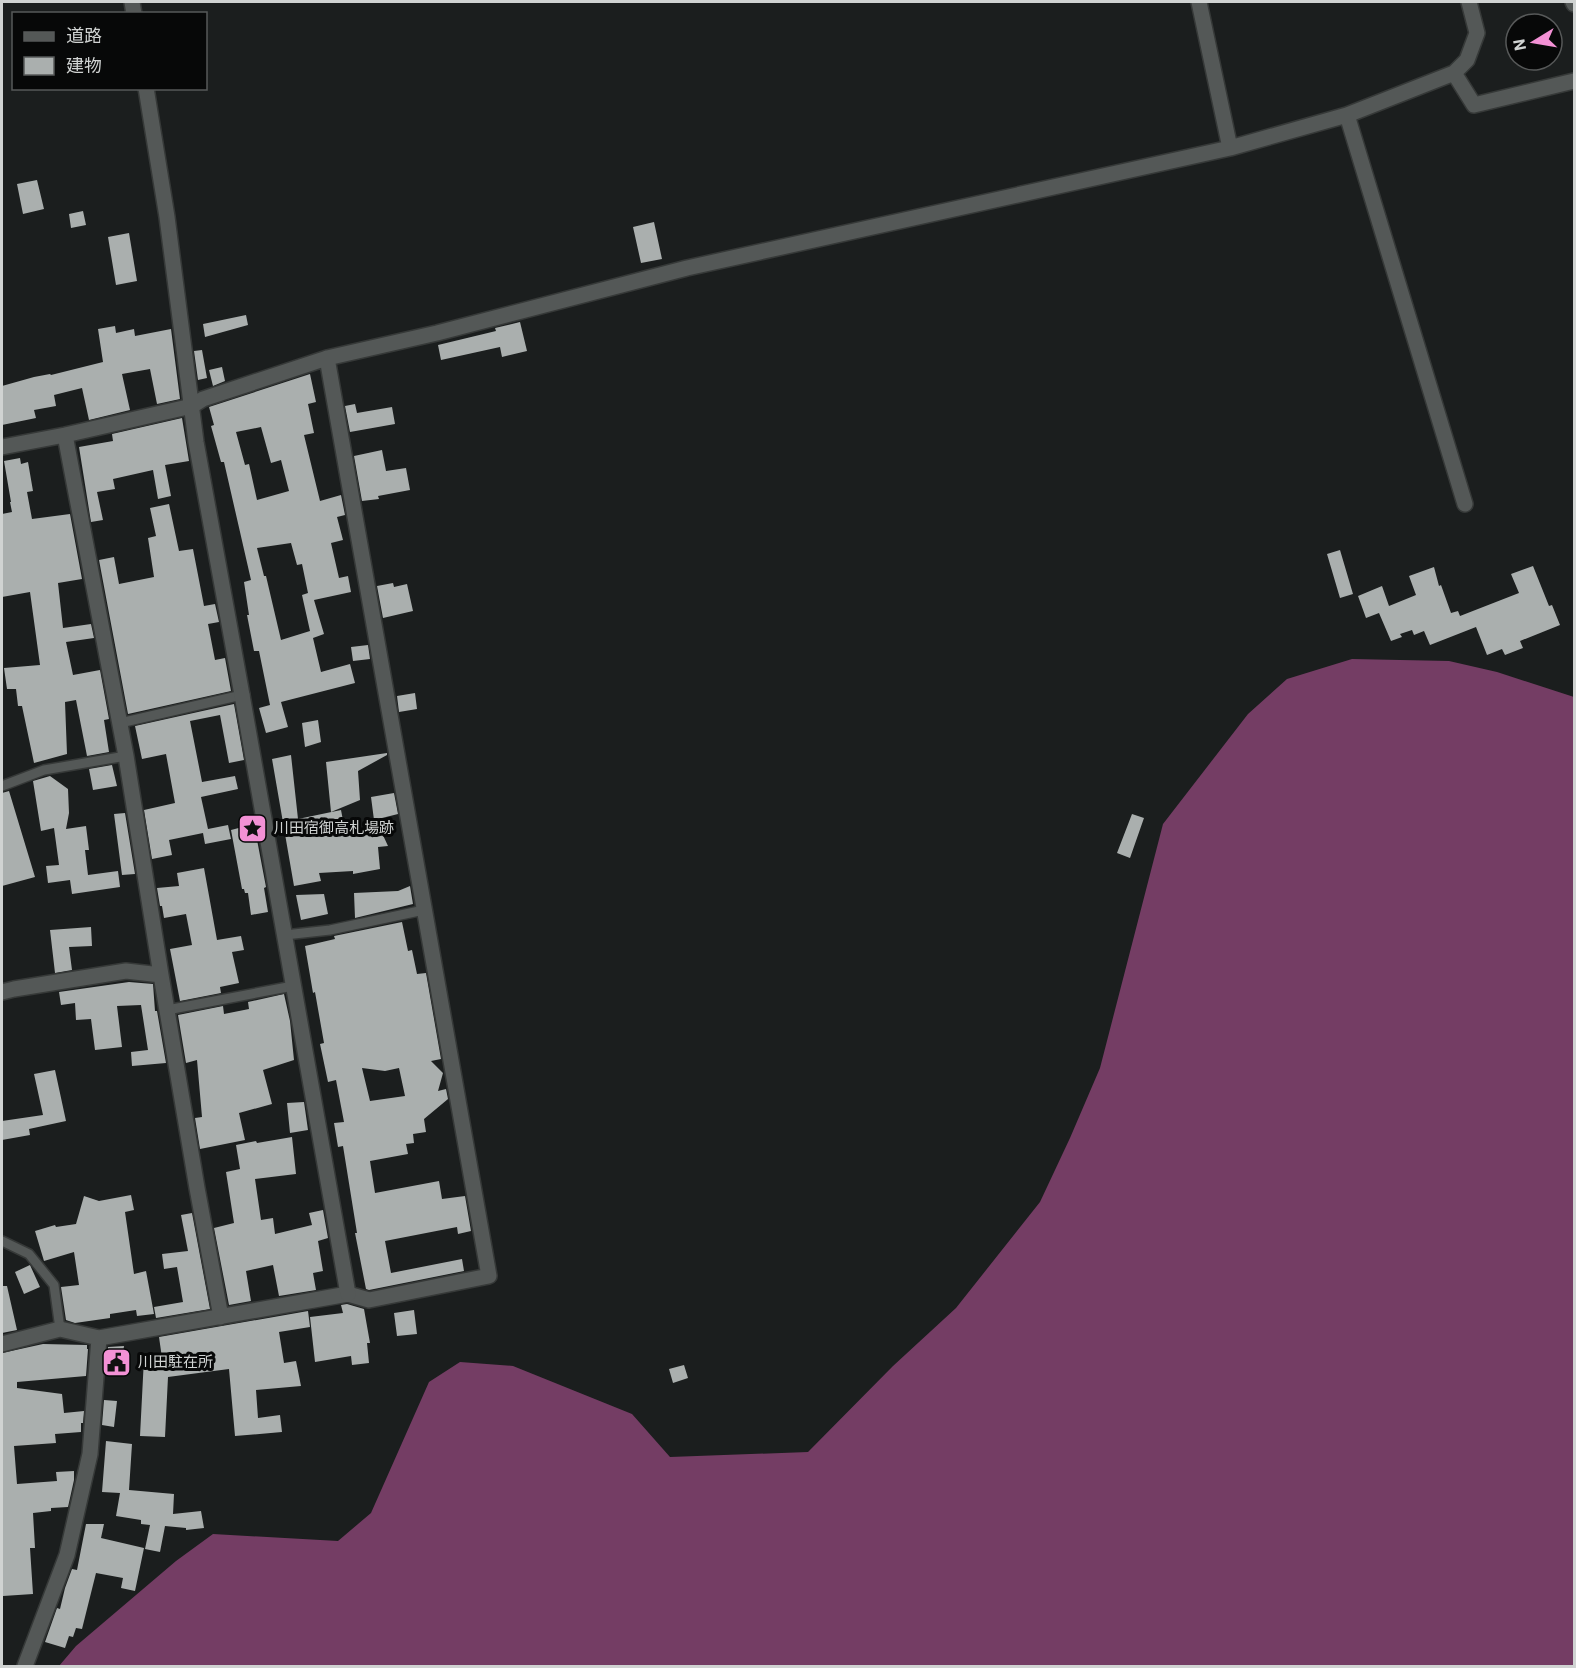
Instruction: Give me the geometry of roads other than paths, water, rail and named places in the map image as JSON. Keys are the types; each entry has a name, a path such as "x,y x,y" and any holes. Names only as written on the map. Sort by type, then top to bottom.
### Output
{"street":[{"path":"1199,2 1230,148"},
{"path":"2,447 192,406 203,399 327,358 436,333 687,268 1230,148 1347,115 1454,73 1467,60 1477,33 1469,2"},
{"path":"1454,73 1474,105 1575,81"},
{"path":"146,90 167,217 196,442 348,1294"},
{"path":"1347,115 1465,504"},
{"path":"2,1344 60,1329 99,1338 348,1294 369,1300 489,1276 327,358"},
{"path":"65,435 126,756 197,1188 221,1317"},
{"path":"2,992 14,988 126,972 161,975"},
{"path":"25,1666 67,1555 90,1454 99,1338"}],"lane":[{"path":"120,723 242,695"},
{"path":"2,786 44,770 126,756"},
{"path":"285,935 330,930 424,910"},
{"path":"167,1010 293,986"},
{"path":"2,1241 29,1254 54,1284 60,1329"}],"place":[{"name":"川田宿御高札場跡","path":"253,828"},
{"name":"川田駐在所","path":"117,1362"}]}
